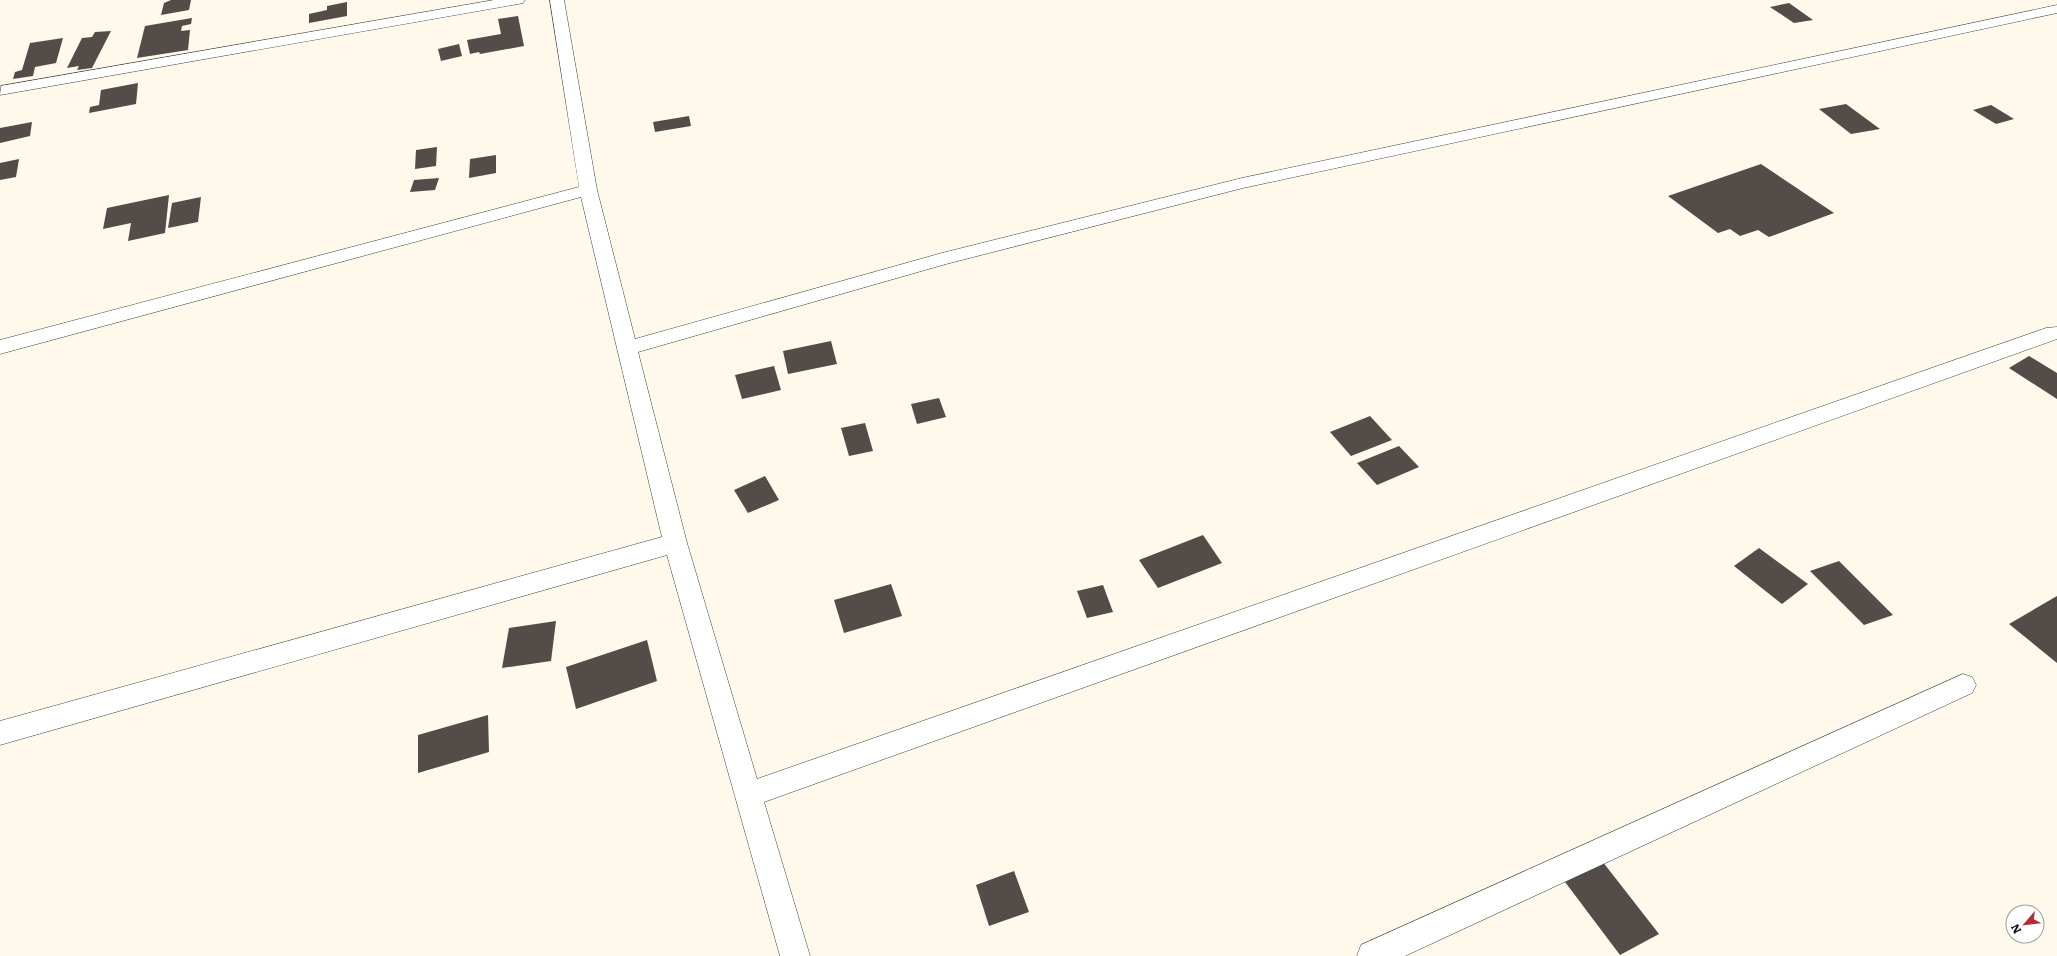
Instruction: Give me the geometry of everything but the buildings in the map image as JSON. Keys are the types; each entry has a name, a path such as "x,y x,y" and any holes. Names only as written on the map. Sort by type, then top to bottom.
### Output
{"street":[{"path":"1,91 518,0"},
{"path":"557,0 588,190 675,543 795,956"},
{"path":"627,348 942,260 1242,183 2057,8"},
{"path":"0,347 588,190"},
{"path":"749,795 2053,333"},
{"path":"0,733 675,543"},
{"path":"1372,956 1963,685"}]}
